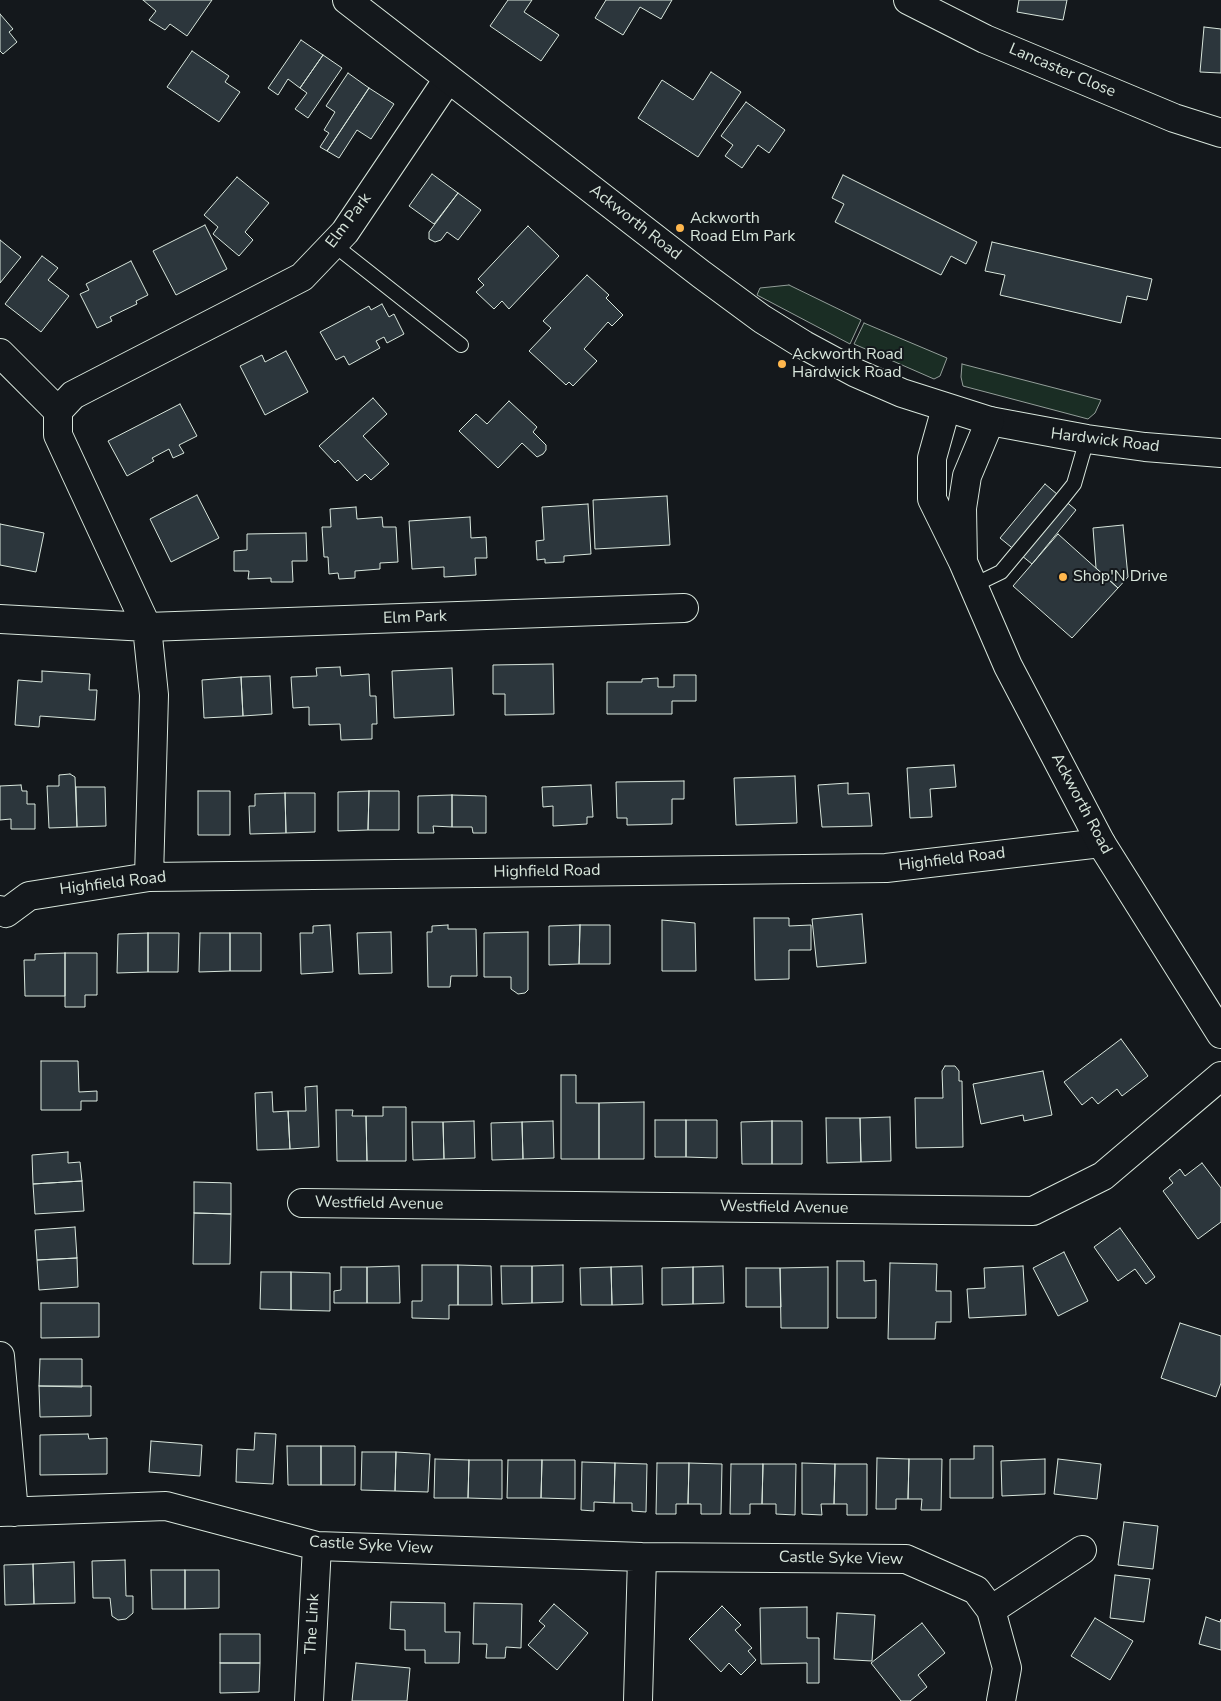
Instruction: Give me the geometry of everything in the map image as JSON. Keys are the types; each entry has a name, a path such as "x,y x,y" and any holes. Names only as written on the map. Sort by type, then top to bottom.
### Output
{"main road":[{"name":"Ackworth Road","path":"347,0 762,319 804,345 856,373 902,393 990,421 967,476 962,508 968,574"},
{"name":"Lancaster Close","path":"908,0 994,42 1174,118 1221,134"},
{"name":"Elm Park","path":"58,411 73,395 302,277 345,232 448,79"},
{"path":"0,353 58,411 58,435 147,627 154,695 149,877"},
{"name":"Ackworth Road","path":"946,408 932,458 932,500 968,574 1008,666 1101,842 1221,1034"},
{"name":"Hardwick Road","path":"990,421 1086,440 1221,453"},
{"name":"Elm Park","path":"0,619 147,627 684,608"},
{"name":"Highfield Road","path":"2,918 29,896 149,877 886,868 1101,842"},
{"name":"Westfield Avenue","path":"302,1203 1033,1210 1103,1176 1221,1076"},
{"path":"0,1356 7,1512"},
{"name":"Castle Syke View","path":"7,1512 166,1506 318,1546 642,1556 906,1559 976,1590 990,1610 1007,1668 1000,1701"},
{"name":"The Link","path":"309,1701 318,1546"},
{"path":"990,1610 1082,1550"},
{"path":"638,1701 642,1556"}],"lane":[{"path":"333,244 461,344"},
{"path":"968,574 1001,572 1074,484 1086,440"}],"green space":[{"path":"789,285 861,320 850,344 757,295 760,288"},
{"path":"864,323 947,358 940,376 934,379 854,344"},
{"path":"962,364 1101,400 1095,413 1088,419 963,386 961,377"}],"building":[{"path":"143,0 212,0 187,36 170,24 165,30 149,20 156,11"},
{"path":"508,0 532,0 524,12 559,35 541,61 490,26"},
{"path":"606,0 672,0 661,19 640,7 623,35 595,18"},
{"path":"1019,0 1067,0 1063,20 1017,12"},
{"path":"0,14 13,29 9,32 17,42 3,54 0,51"},
{"path":"1204,27 1221,29 1221,73 1200,72"},
{"path":"301,40 323,55 300,88 288,79 278,95 268,88"},
{"path":"192,51 229,76 225,82 240,92 219,122 167,87"},
{"path":"323,55 342,68 308,118 295,109 307,93 300,88"},
{"path":"711,72 741,92 698,157 638,118 662,80 693,100"},
{"path":"348,73 369,88 327,151 320,147 329,133 324,130 335,112 326,106"},
{"path":"369,88 394,104 371,139 357,130 339,158 327,151"},
{"path":"746,102 785,130 769,153 758,145 742,168 725,156 733,145 721,136"},
{"path":"432,174 458,193 434,224 409,206"},
{"path":"843,175 977,242 966,264 951,256 941,275 835,222 844,204 832,198"},
{"path":"237,177 269,203 245,232 253,240 239,256 213,234 218,227 204,215"},
{"path":"458,193 481,210 458,240 447,232 441,240 435,242 429,239 429,232"},
{"path":"205,225 227,269 176,295 153,251"},
{"path":"528,226 559,256 509,309 502,301 494,309 476,292 484,285 478,279"},
{"path":"0,240 21,257 0,283"},
{"path":"992,242 1152,279 1147,300 1127,296 1121,323 1000,295 1005,275 985,271"},
{"path":"42,256 58,268 48,280 69,296 41,332 5,304"},
{"path":"131,261 148,295 136,301 137,304 110,317 112,321 97,328 80,294 89,290 86,284"},
{"path":"587,275 609,295 606,298 623,315 612,326 608,322 584,349 597,361 573,386 569,382 566,385 529,351 551,328 543,321"},
{"path":"382,304 389,317 394,314 404,334 387,343 384,337 376,341 380,348 349,365 344,356 336,360 320,332 369,306 371,310"},
{"path":"286,351 308,392 265,415 240,366 262,355 265,362"},
{"path":"373,398 387,414 363,436 389,464 371,480 365,474 357,481 338,460 335,463 319,446"},
{"path":"509,401 537,427 533,432 546,445 546,450 537,457 522,443 498,468 459,431 476,414 487,424"},
{"path":"180,404 197,436 179,445 184,453 173,458 169,449 152,458 154,461 127,476 108,441"},
{"path":"1045,484 1076,510 1032,564 1000,538"},
{"path":"197,495 219,538 171,562 150,519"},
{"path":"667,496 670,545 595,549 593,500"},
{"path":"588,504 591,554 564,556 564,562 545,563 545,559 537,560 536,541 544,540 542,507"},
{"path":"356,507 357,519 382,517 383,527 396,527 398,562 380,563 380,569 355,571 355,578 339,579 338,573 329,574 328,557 324,557 322,527 331,527 330,509"},
{"path":"470,517 471,538 486,537 487,558 475,558 476,575 444,577 444,567 412,569 409,521"},
{"path":"0,524 44,533 36,572 0,565"},
{"path":"1123,525 1128,577 1118,588 1096,568 1093,528"},
{"path":"306,533 307,561 292,561 293,582 271,582 271,578 248,579 249,571 234,571 234,551 247,550 247,534"},
{"name":"Shop'N Drive","path":"1058,534 1118,588 1072,638 1013,586"},
{"path":"553,664 554,714 505,715 505,694 493,694 493,665"},
{"path":"340,667 341,676 369,674 370,696 376,696 377,724 372,724 372,739 341,740 340,724 309,725 309,707 293,708 291,677 317,676 316,668"},
{"path":"452,668 454,715 394,718 392,671"},
{"path":"42,671 90,674 89,690 97,690 95,720 40,716 39,727 15,725 18,680 42,682"},
{"path":"674,675 696,675 696,701 672,701 672,714 607,714 607,682 642,682 642,679 658,678 658,687 674,687"},
{"path":"270,676 272,714 243,716 241,677"},
{"path":"241,677 243,716 204,718 202,680"},
{"path":"954,765 956,787 930,789 932,817 910,818 907,768"},
{"path":"70,774 75,777 77,827 49,828 47,786 59,786 59,775"},
{"path":"795,776 797,823 736,825 734,778"},
{"path":"684,781 684,799 672,799 672,824 627,825 627,818 617,818 616,782"},
{"path":"848,783 848,794 869,793 872,826 822,827 818,785"},
{"path":"21,785 22,791 27,791 27,804 35,804 35,829 11,829 11,819 0,820 0,786"},
{"path":"591,785 593,817 587,817 587,824 553,826 553,806 543,807 542,787"},
{"path":"76,787 105,787 106,826 77,827"},
{"path":"198,791 230,791 230,835 198,835"},
{"path":"369,791 368,830 338,831 338,792"},
{"path":"369,791 399,791 399,830 368,830"},
{"path":"285,793 315,793 315,832 286,833"},
{"path":"285,793 286,833 250,834 249,806 255,806 255,794"},
{"path":"452,795 486,796 486,833 473,833 472,827 452,827"},
{"path":"452,795 452,827 433,826 434,833 418,833 418,796"},
{"path":"862,914 866,963 817,967 812,919"},
{"path":"754,918 789,918 789,926 811,925 811,950 789,950 789,979 755,980"},
{"path":"662,920 695,923 696,971 662,971"},
{"path":"330,925 333,972 301,974 300,933 313,933 313,926"},
{"path":"448,925 448,929 476,929 477,976 451,976 450,987 428,987 427,932 432,932 432,926"},
{"path":"580,925 579,964 549,965 549,926"},
{"path":"580,925 610,925 610,964 579,964"},
{"path":"391,932 392,973 359,974 357,933"},
{"path":"528,932 528,990 525,993 518,994 511,989 511,977 484,977 484,933"},
{"path":"148,933 179,933 178,972 148,972"},
{"path":"148,933 148,972 117,973 118,934"},
{"path":"200,933 230,933 230,971 199,972"},
{"path":"230,933 261,933 261,971 230,971"},
{"path":"65,953 97,953 97,995 85,995 85,1007 65,1007"},
{"path":"65,953 65,996 25,996 24,960 35,960 35,954"},
{"path":"1121,1039 1148,1076 1122,1096 1117,1089 1098,1104 1092,1097 1082,1105 1064,1082"},
{"path":"41,1061 78,1061 79,1092 97,1091 97,1101 81,1101 81,1110 41,1110"},
{"path":"945,1066 955,1066 959,1071 959,1081 962,1081 963,1147 916,1148 915,1098 943,1098 942,1071"},
{"path":"1043,1071 1052,1115 1024,1121 1023,1115 981,1124 973,1084"},
{"path":"561,1075 576,1075 576,1103 599,1103 599,1159 561,1159"},
{"path":"317,1086 319,1147 290,1149 288,1111 306,1111 305,1087"},
{"path":"272,1092 273,1112 288,1111 290,1149 257,1150 255,1093"},
{"path":"644,1102 644,1159 599,1159 599,1103"},
{"path":"383,1107 406,1107 406,1161 367,1161 366,1116 383,1116"},
{"path":"336,1110 353,1110 352,1116 366,1116 367,1161 337,1161"},
{"path":"890,1117 891,1161 861,1162 860,1118"},
{"path":"826,1118 860,1118 861,1162 827,1163"},
{"path":"655,1120 686,1120 686,1157 655,1157"},
{"path":"686,1120 717,1120 717,1158 686,1157"},
{"path":"474,1121 475,1158 444,1159 443,1122"},
{"path":"553,1121 554,1158 523,1159 522,1122"},
{"path":"772,1121 772,1164 742,1164 741,1122"},
{"path":"772,1121 802,1121 802,1164 772,1164"},
{"path":"412,1122 443,1122 444,1159 413,1160"},
{"path":"522,1122 523,1159 492,1160 491,1123"},
{"path":"68,1152 68,1163 80,1162 82,1181 33,1184 32,1155"},
{"path":"1202,1163 1221,1188 1221,1222 1198,1239 1163,1191 1173,1183 1169,1178 1180,1169 1185,1176"},
{"path":"82,1181 84,1211 35,1214 33,1184"},
{"path":"194,1182 231,1183 231,1214 194,1213"},
{"path":"194,1213 231,1214 230,1264 193,1264"},
{"path":"75,1227 77,1258 37,1260 35,1230"},
{"path":"1120,1228 1155,1277 1146,1284 1135,1269 1118,1281 1094,1247"},
{"path":"1064,1252 1088,1301 1058,1316 1033,1268"},
{"path":"77,1258 78,1287 39,1290 37,1260"},
{"path":"837,1261 864,1261 864,1281 876,1280 876,1318 837,1318"},
{"path":"890,1263 937,1264 936,1291 951,1291 951,1322 936,1322 935,1339 888,1339"},
{"path":"422,1265 458,1265 458,1305 449,1305 449,1319 412,1318 412,1301 422,1301"},
{"path":"458,1265 491,1266 492,1305 458,1305"},
{"path":"563,1265 563,1302 532,1303 532,1266"},
{"path":"399,1266 400,1303 367,1303 367,1267"},
{"path":"501,1266 532,1266 532,1303 502,1304"},
{"path":"642,1266 643,1304 612,1305 611,1267"},
{"path":"723,1266 724,1303 693,1304 693,1267"},
{"path":"1023,1266 1026,1315 969,1318 967,1289 985,1288 984,1268"},
{"path":"341,1267 367,1267 367,1303 334,1303 334,1291 341,1290"},
{"path":"611,1267 612,1305 581,1305 580,1268"},
{"path":"693,1267 693,1304 662,1305 662,1268"},
{"path":"828,1267 828,1328 781,1328 780,1268"},
{"path":"746,1268 780,1268 781,1307 746,1307"},
{"path":"261,1272 291,1272 291,1310 260,1309"},
{"path":"291,1272 330,1273 330,1311 291,1310"},
{"path":"41,1303 99,1303 99,1337 41,1338"},
{"path":"1180,1323 1221,1336 1221,1383 1216,1397 1161,1378"},
{"path":"40,1359 82,1359 82,1387 39,1386"},
{"path":"39,1386 91,1386 91,1416 40,1417"},
{"path":"255,1433 276,1434 273,1484 236,1482 237,1449 254,1450"},
{"path":"88,1434 89,1439 107,1438 107,1474 40,1475 40,1435"},
{"path":"151,1441 202,1445 200,1476 149,1472"},
{"path":"287,1446 321,1446 321,1485 288,1485"},
{"path":"321,1446 355,1446 355,1485 321,1485"},
{"path":"974,1446 993,1446 993,1498 950,1498 950,1459 974,1459"},
{"path":"362,1452 396,1452 395,1491 361,1490"},
{"path":"396,1452 430,1454 428,1492 395,1491"},
{"path":"877,1458 909,1459 908,1499 896,1499 896,1509 876,1509"},
{"path":"435,1459 469,1460 468,1498 434,1498"},
{"path":"909,1459 942,1459 941,1510 921,1510 922,1499 908,1499"},
{"path":"1045,1459 1045,1494 1002,1496 1001,1461"},
{"path":"1058,1459 1101,1464 1097,1499 1054,1494"},
{"path":"469,1460 502,1460 502,1499 468,1498"},
{"path":"508,1460 542,1460 541,1498 507,1498"},
{"path":"542,1460 575,1460 575,1499 541,1498"},
{"path":"582,1462 615,1463 614,1503 594,1502 594,1511 581,1510"},
{"path":"615,1463 647,1464 646,1512 632,1511 632,1503 614,1503"},
{"path":"657,1463 689,1463 688,1504 676,1504 676,1514 656,1514"},
{"path":"689,1463 722,1464 721,1514 701,1514 701,1504 688,1504"},
{"path":"802,1463 835,1464 834,1504 821,1504 822,1515 802,1514"},
{"path":"731,1464 763,1464 762,1504 750,1504 750,1514 730,1514"},
{"path":"763,1464 796,1464 795,1515 776,1514 776,1504 762,1504"},
{"path":"835,1464 867,1464 867,1515 847,1515 847,1504 834,1504"},
{"path":"1124,1522 1158,1526 1153,1569 1118,1565"},
{"path":"125,1560 126,1596 133,1596 133,1613 126,1619 118,1620 112,1616 110,1598 93,1598 92,1561"},
{"path":"74,1562 75,1603 34,1604 33,1564"},
{"path":"33,1564 34,1604 5,1605 4,1565"},
{"path":"151,1570 185,1570 185,1609 152,1609"},
{"path":"185,1570 219,1570 219,1608 185,1609"},
{"path":"1115,1575 1150,1579 1144,1622 1110,1618"},
{"path":"391,1602 445,1603 445,1632 460,1632 459,1663 425,1663 425,1650 405,1650 405,1630 390,1629"},
{"path":"474,1603 522,1604 521,1648 506,1647 505,1658 486,1658 487,1644 473,1644"},
{"path":"554,1604 588,1633 557,1670 528,1645 545,1626 539,1621"},
{"path":"722,1606 741,1625 735,1630 752,1648 748,1651 756,1660 741,1675 729,1663 721,1672 689,1639"},
{"path":"807,1607 807,1638 819,1638 819,1683 807,1683 807,1663 761,1664 760,1608"},
{"path":"837,1613 875,1615 872,1661 834,1659"},
{"path":"1206,1617 1220,1622 1221,1619 1221,1650 1199,1644"},
{"path":"1095,1618 1133,1641 1110,1680 1071,1656"},
{"path":"922,1623 945,1653 918,1675 927,1687 910,1701 901,1701 871,1663"},
{"path":"220,1634 260,1634 260,1663 220,1663"},
{"path":"220,1663 260,1663 259,1692 220,1693"},
{"path":"356,1663 410,1668 407,1701 352,1701"}],"place":[{"name":"Ackworth Road Elm Park","path":"680,228"},
{"name":"Ackworth Road Hardwick Road","path":"782,364"},
{"name":"Shop'N Drive","path":"1063,577"}]}
